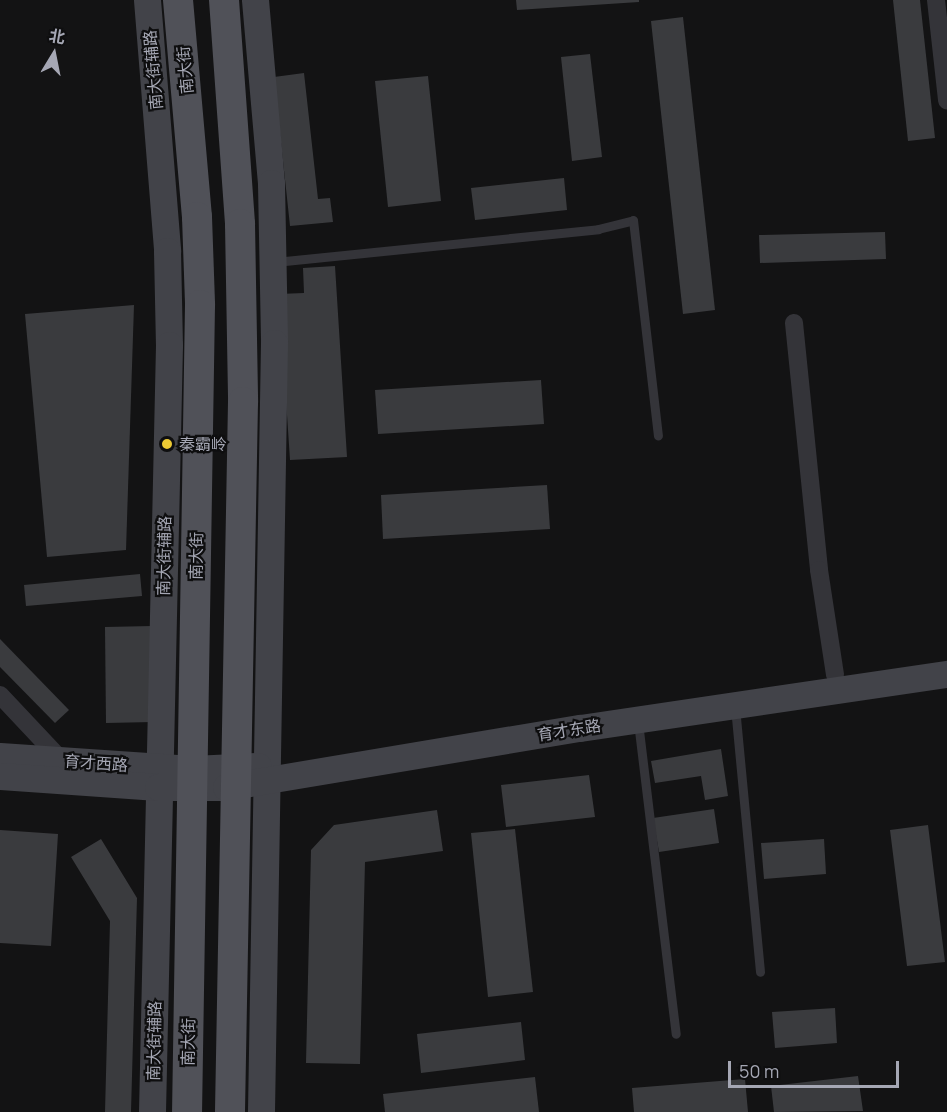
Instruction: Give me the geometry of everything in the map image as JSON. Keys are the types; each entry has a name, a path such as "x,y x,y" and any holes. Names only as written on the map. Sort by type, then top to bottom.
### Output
{"main road":[{"name":"南大街","path":"178,0 197,217 200,305 187,1112"},
{"path":"224,0 240,224 242,304 230,1112"}],"street":[{"name":"南大街辅路","path":"147,0 167,251 169,345 152,1112"},
{"path":"255,0 271,183 274,415 261,1112"},
{"path":"936,0 947,100"},
{"path":"794,322 819,570 835,675"},
{"name":"育才东路","path":"267,773 835,675 947,661"},
{"name":"育才东路","path":"192,779 267,773 947,674"},
{"path":"0,695 83,782"},
{"name":"育才西路","path":"0,756 63,761 159,777 192,779"},
{"name":"育才西路","path":"0,776 83,782 159,777"}],"lane":[{"path":"272,262 598,229 633,220 658,436"},
{"path":"735,705 760,972"},
{"path":"638,719 676,1034"}],"building":[{"path":"516,0 639,0 639,2 517,10"},
{"path":"893,0 920,0 935,138 908,141"},
{"path":"683,17 715,310 683,314 651,21"},
{"path":"590,54 602,157 572,161 561,57"},
{"path":"304,73 318,199 330,198 333,222 290,226 274,77"},
{"path":"428,76 441,201 388,207 375,81"},
{"path":"564,178 567,210 475,220 471,188"},
{"path":"885,232 886,259 760,263 759,235"},
{"path":"335,266 347,457 290,460 279,294 304,293 303,268"},
{"path":"134,305 126,550 47,557 25,314"},
{"path":"541,380 544,424 378,434 375,390"},
{"path":"547,485 550,529 383,539 381,495"},
{"path":"140,574 142,596 26,606 24,585"},
{"path":"152,626 153,722 106,723 105,627"},
{"path":"0,639 69,710 55,723 0,667"},
{"path":"721,749 728,796 705,800 701,776 655,783 651,761"},
{"path":"589,775 595,817 506,827 501,785"},
{"path":"714,809 719,843 659,852 653,818"},
{"path":"437,810 443,851 365,862 360,1064 306,1063 311,850 334,825"},
{"path":"928,825 945,962 907,966 890,830"},
{"path":"515,829 533,992 488,997 471,833"},
{"path":"0,830 58,834 51,946 0,943"},
{"path":"101,839 137,898 131,1112 105,1112 110,921 71,857"},
{"path":"824,839 826,874 764,879 761,843"},
{"path":"835,1008 837,1043 775,1048 772,1012"},
{"path":"521,1022 525,1060 421,1073 417,1034"},
{"path":"858,1076 863,1111 774,1112 771,1086"},
{"path":"535,1077 539,1112 385,1112 383,1094"},
{"path":"745,1079 748,1112 634,1112 632,1088"}],"place":[{"name":"秦霸岭","path":"167,444"}]}
